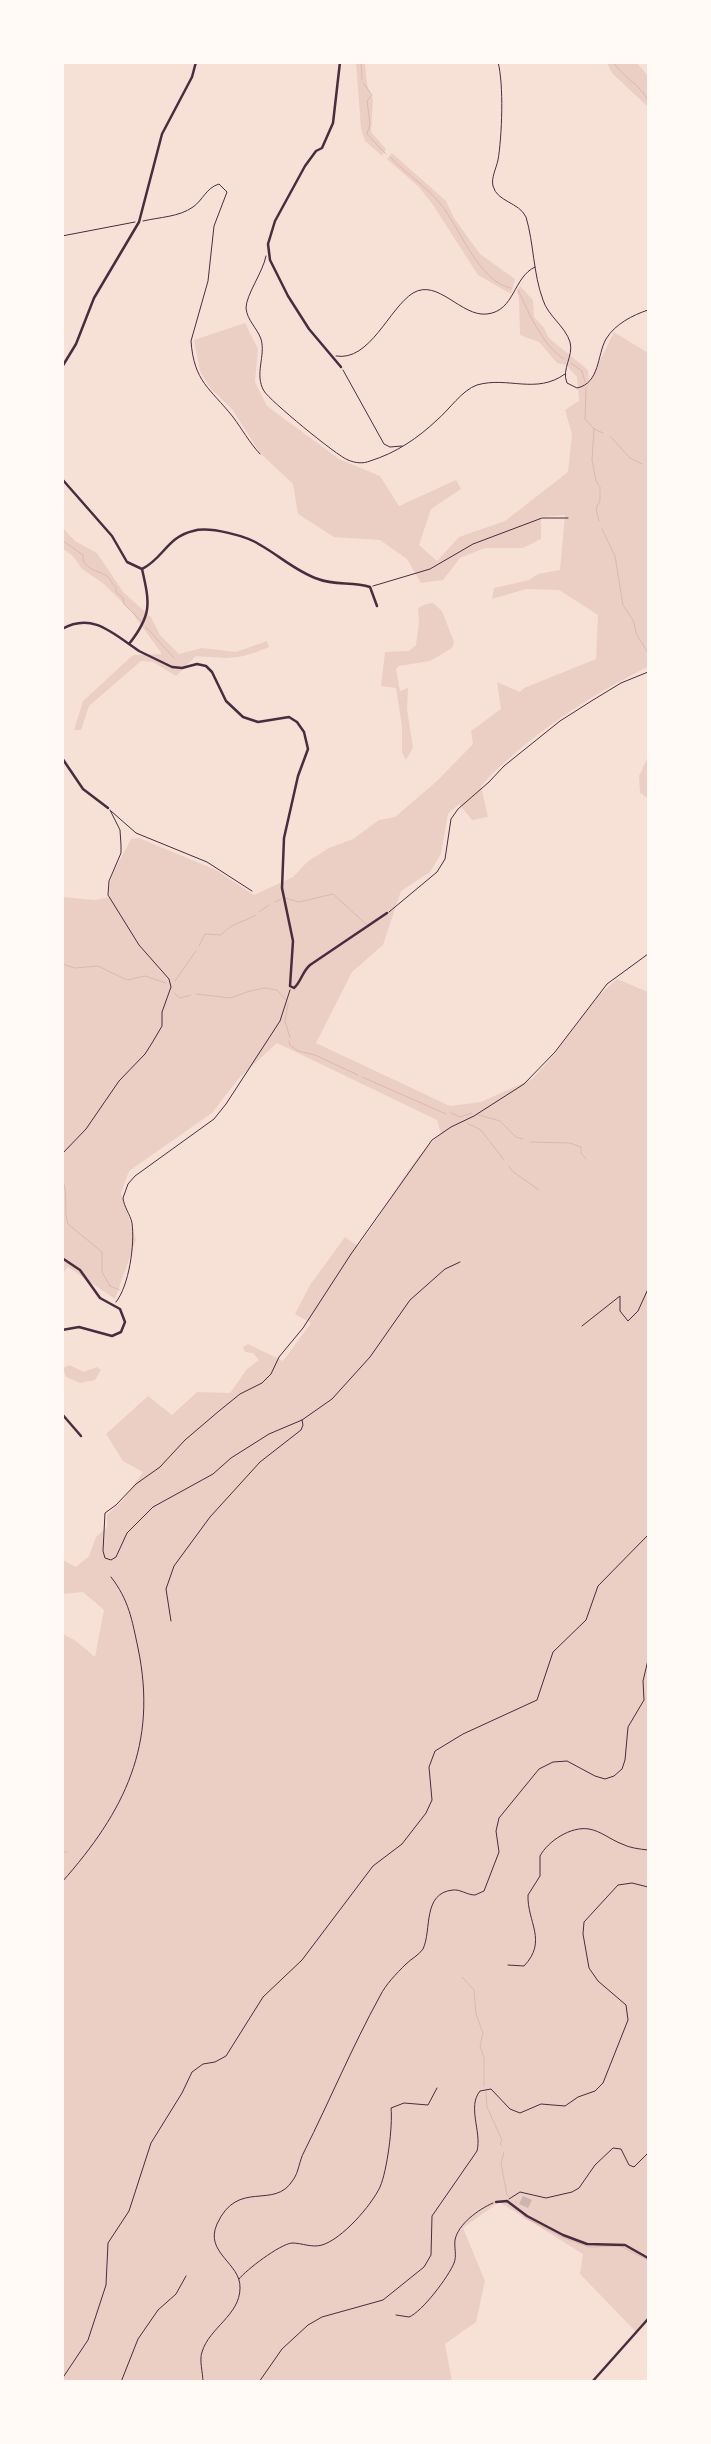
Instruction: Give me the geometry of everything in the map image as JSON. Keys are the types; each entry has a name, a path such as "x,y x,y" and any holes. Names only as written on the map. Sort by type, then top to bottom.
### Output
{"street":[{"path":"62,367 76,344 94,298 139,222 162,134 192,77 196,62"},
{"path":"340,62 338,95 333,124 322,148 316,151 304,166 275,221 268,244 270,260 288,296 309,329 333,355 341,367"},
{"path":"62,479 112,536 127,562 142,568 154,562 176,538 194,530 210,529 258,543 290,565 320,580 370,587 377,606"},
{"path":"129,644 142,627 146,617 142,568"},
{"path":"62,629 77,622 88,622 109,631 138,651 172,667 182,668 197,664 206,666 212,672 226,700 241,716 258,722 289,717 297,722 304,732 308,749 298,776 284,838 282,888 293,940 289,979 291,987 297,986 306,968 387,913"},
{"path":"62,758 83,789 109,809"},
{"path":"62,1258 80,1270 100,1298 114,1304 125,1319 124,1327 117,1335 106,1336 78,1327 62,1330"},
{"path":"62,1414 81,1436"},
{"path":"496,2202 507,2200 527,2216 584,2243 601,2246 620,2244 648,2258"},
{"path":"592,2382 648,2319"}],"path":[{"path":"268,244 262,271 246,307 247,315 261,339 260,380 263,389 277,405 328,448 349,461 369,462 414,440 476,386 499,383 548,384 564,374 571,350 570,342 544,303 524,214 516,205 499,196 493,186 499,138 501,84 498,62"},
{"path":"62,236 184,213 195,206 212,186 219,184 227,192 214,226 208,281 191,341 192,349 204,384 235,419 247,440 260,454"},
{"path":"333,355 349,355 363,348 380,331 398,306 421,289 432,290 471,312 487,314 500,310 506,304 522,278 536,267"},
{"path":"564,374 570,385 578,388 584,386 596,370 601,352 612,332 637,314 648,310"},
{"path":"341,367 384,444 390,448 403,446"},
{"path":"370,587 430,569 473,544 542,518 568,518"},
{"path":"387,913 437,872 445,859 451,819 458,809 490,782 504,766 560,721 621,683 648,672"},
{"path":"109,809 136,833 207,862 252,891"},
{"path":"62,1154 86,1130 119,1081 145,1054 162,1024 162,1012 170,992 170,981 139,944 110,900 107,891 122,845 120,830 109,809"},
{"path":"460,1262 445,1269 410,1300 380,1344 351,1379 325,1405 302,1420 269,1434 231,1458 213,1474 148,1511 127,1532 116,1557 111,1560 105,1558 103,1553 105,1513 116,1505 136,1484 160,1468 185,1440 219,1411 240,1394 262,1383 271,1374 279,1357 303,1328 350,1254 432,1140 450,1127 474,1116 524,1084 555,1052 607,984 648,954"},
{"path":"114,1304 125,1289 131,1251 132,1221 123,1198 128,1184 146,1168 214,1119 226,1104 280,1021 291,987"},
{"path":"582,1326 620,1296 620,1311 628,1321 638,1311 648,1289"},
{"path":"171,1621 166,1589 174,1566 210,1517 260,1462 301,1430 302,1420"},
{"path":"62,2379 84,2348 89,2336 105,2288 106,2255 110,2240 130,2211 150,2143 182,2093 191,2073 203,2064 215,2062 226,2056 266,1994 307,1954 373,1866 409,1837 432,1800 429,1767 435,1751 457,1737 537,1700 553,1652 586,1620 598,1586 648,1535"},
{"path":"62,1882 91,1848 125,1793 143,1728 144,1702 141,1662 132,1616 124,1593 112,1577"},
{"path":"203,2382 202,2351 206,2342 225,2321 239,2294 239,2280 220,2254 214,2240 216,2228 224,2211 237,2200 280,2192 292,2182 302,2154 328,2105 343,2067 380,1997 393,1979 423,1948 427,1918 432,1906 441,1896 451,1890 458,1890 474,1896 484,1891 499,1852 496,1831 499,1818 533,1775 546,1765 560,1760 572,1762 601,1778 614,1776 622,1769 626,1760 628,1727 644,1700 643,1681 648,1660"},
{"path":"508,1965 524,1966 536,1945 536,1934 528,1895 540,1876 540,1856 549,1844 568,1833 589,1829 622,1844 648,1850"},
{"path":"259,2382 282,2349 304,2328 322,2317 374,2304 389,2296 417,2274 429,2260 432,2253 432,2216 477,2150 475,2102 479,2092 484,2088 491,2089 510,2109 520,2112 541,2104 565,2106 578,2097 595,2091 603,2083 627,2026 628,2012 624,2002 601,1984 591,1971 587,1960 583,1926 586,1918 618,1885 632,1882 648,1887"},
{"path":"239,2280 248,2270 281,2246 291,2243 323,2245 350,2226 380,2185 392,2129 391,2108 404,2103 428,2105 437,2088"},
{"path":"508,2200 520,2192 546,2198 575,2190 605,2154 613,2148 622,2150 632,2167 638,2166 648,2153"},
{"path":"396,2315 410,2317 420,2310 454,2264 456,2236 461,2226 486,2206 496,2202"},
{"path":"121,2382 133,2349 142,2332 158,2310 176,2294 186,2276"}],"shaded area":[{"path":"356,63 365,63 367,84 373,100 371,132 386,149 382,156 365,141 361,129"},
{"path":"607,63 637,63 648,76 648,107 612,73"},
{"path":"392,153 446,201 454,218 480,254 515,279 511,294 478,275 433,205 419,187 387,159"},
{"path":"520,286 533,300 534,317 544,328 549,338 588,370 589,383 614,332 648,353 648,667 604,690 559,719 537,735 498,769 481,786 488,817 472,820 459,804 448,814 441,854 430,872 401,891 383,945 352,972 316,1043 450,1106 481,1102 532,1079 554,1055 597,997 617,979 648,992 648,2319 636,2332 580,2274 583,2254 499,2202 463,2228 485,2281 476,2322 445,2344 452,2381 63,2381 63,1634 76,1641 95,1657 104,1610 83,1592 63,1594 63,1560 76,1567 89,1556 96,1537 107,1527 107,1515 123,1500 143,1472 123,1461 106,1434 148,1396 172,1415 197,1392 230,1393 247,1369 259,1360 253,1353 245,1352 243,1347 248,1344 283,1361 311,1323 295,1314 310,1285 345,1237 358,1246 407,1172 429,1145 441,1134 437,1120 277,1043 239,1078 212,1113 129,1171 121,1193 136,1240 115,1299 68,1267 63,1273 63,897 95,900 110,897 110,882 116,867 131,839 139,838 216,870 254,895 293,877 307,862 329,848 353,839 379,820 395,817 437,781 473,744 471,731 501,709 497,682 520,692 524,688 596,659 598,615 559,590 526,589 492,599 494,588 529,580 538,574 560,570 565,515 541,517 541,539 523,548 485,548 460,558 443,580 421,583 407,559 380,540 334,537 298,514 293,484 260,453 232,409 210,388 200,371 194,340 245,323 258,349 255,382 267,406 339,459 380,476 399,506 456,480 461,489 431,509 419,545 437,561 459,537 505,521 568,472 572,434 565,410 579,401 577,377 566,365 557,363 539,342 520,335 519,298 517,292"},
{"path":"62,527 75,541 97,553 124,593 151,617 160,635 179,654 202,648 236,652 267,641 269,647 233,658 196,656 176,676 153,662 141,661 89,706 81,730 74,730 83,701 133,655 162,654 130,610 104,584 82,569 73,556 63,549"},
{"path":"433,603 442,611 454,642 452,648 430,661 399,666 396,669 400,691 408,688 407,709 413,748 406,760 402,753 402,727 396,688 381,686 385,652 409,651 416,645 419,622 418,608"},
{"path":"648,757 648,798 640,793 639,776"},
{"path":"69,1365 84,1372 97,1367 101,1370 95,1380 80,1383 66,1377 63,1368"}],"building":[{"path":"523,2196 532,2200 528,2208 519,2204"}],"waterway":[{"path":"361,62 362,80"},
{"path":"613,62 641,90 648,101"},
{"path":"363,83 372,95 367,101 370,124 367,134 386,154"},
{"path":"391,158 439,202 470,251 489,275 499,284 511,288"},
{"path":"518,290 543,337 549,346 564,359"},
{"path":"571,363 582,371 585,382"},
{"path":"586,388 585,419 594,429 603,433"},
{"path":"594,429 592,460 596,481 600,487 600,500 596,509 599,521"},
{"path":"611,437 630,458 642,464"},
{"path":"602,529 615,556 623,605 633,620 637,635 648,653"},
{"path":"62,540 83,555 83,560 88,566 109,577 116,587 116,592 123,598 124,604 141,621"},
{"path":"146,627 174,658"},
{"path":"285,898 299,902 333,894 367,925"},
{"path":"275,902 281,899"},
{"path":"259,912 269,905"},
{"path":"199,946 205,934 221,935 234,925 256,915"},
{"path":"175,981 196,951"},
{"path":"62,964 75,968 98,966 127,980 145,976 166,983"},
{"path":"196,994 230,998 265,988 277,990 286,1000"},
{"path":"174,993 180,998 191,995"},
{"path":"288,1004 285,1021 290,1038"},
{"path":"289,1041 290,1045 298,1051 315,1055 358,1075"},
{"path":"362,1077 446,1114"},
{"path":"451,1113 460,1117 472,1113"},
{"path":"479,1115 500,1121 516,1137 523,1139"},
{"path":"467,1123 481,1130 504,1160"},
{"path":"530,1142 570,1143 581,1147 581,1153 586,1159"},
{"path":"509,1166 512,1171 539,1190"},
{"path":"62,1180 65,1189 68,1224 102,1252 102,1272 110,1286 120,1290"},
{"path":"62,1852 67,1852"},
{"path":"462,1977 474,1990 476,2014 483,2033 480,2046 484,2058 484,2086"},
{"path":"486,2092 487,2107 502,2140 500,2144 502,2146"},
{"path":"504,2152 501,2163 509,2197"},
{"path":"524,2217 564,2238 589,2247 620,2246 648,2260"}]}
